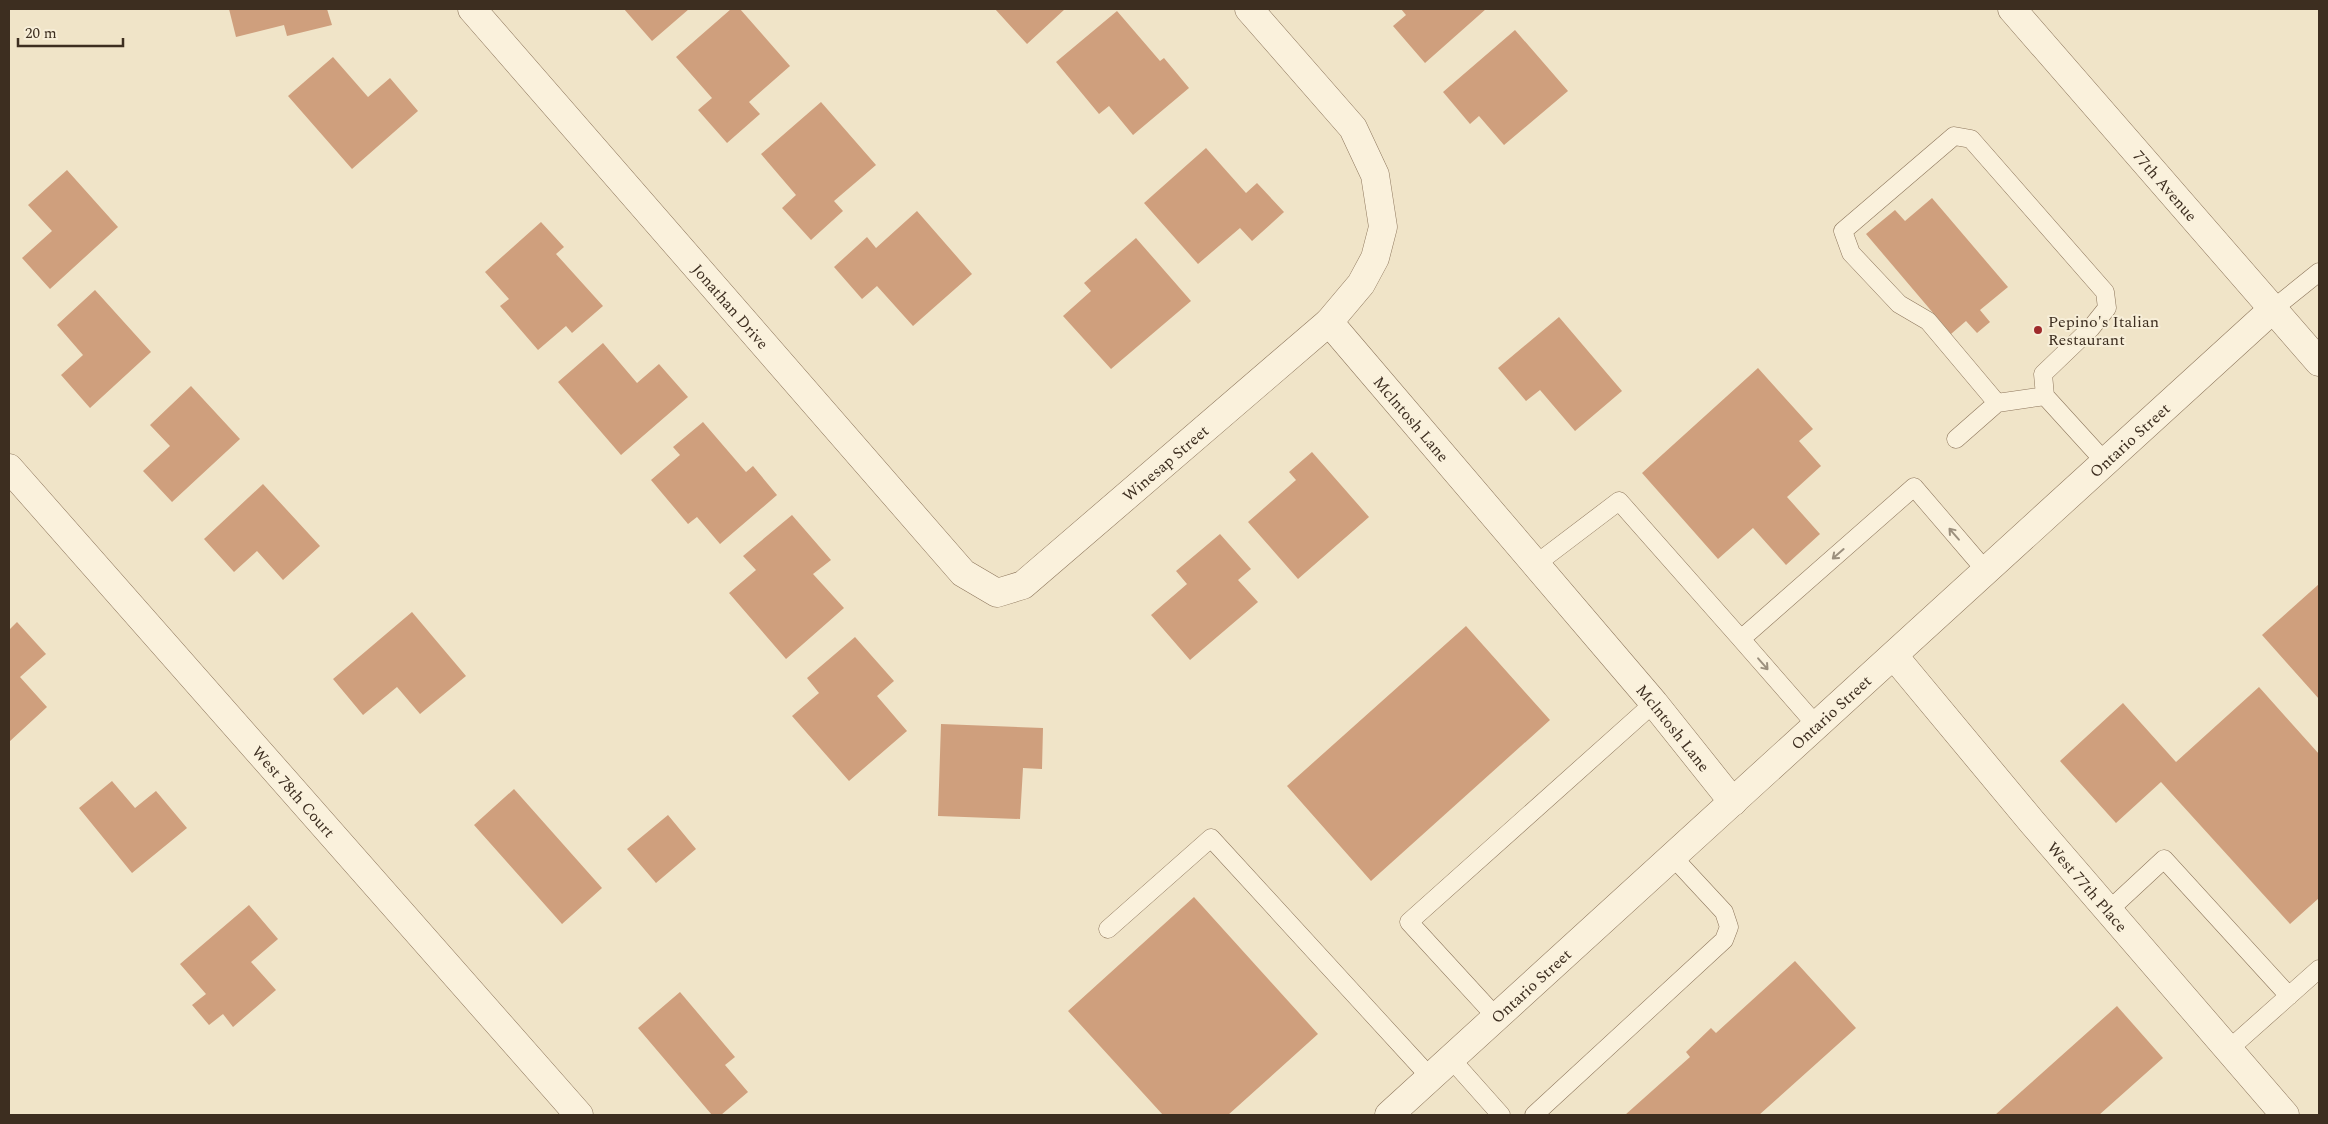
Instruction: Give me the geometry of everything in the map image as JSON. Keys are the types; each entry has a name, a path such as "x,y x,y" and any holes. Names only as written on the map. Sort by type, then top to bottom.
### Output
{"street":[{"name":"Jonathan Drive","path":"472,9 963,573 998,592"},
{"path":"1249,9 1353,128 1375,175 1384,227 1375,258 1361,284 1329,322"},
{"name":"77th Avenue","path":"2012,9 2319,362"},
{"name":"Ontario Street","path":"1389,1115 1452,1060 2273,309"},
{"name":"Winesap Street","path":"998,592 1023,585 1329,322"},
{"name":"Mclntosh Lane","path":"1329,322 1654,703 1733,802"},
{"name":"West 78th Court","path":"9,468 579,1115"},
{"name":"West 77th Place","path":"1894,656 2108,911 2285,1115"}],"lane":[{"path":"1997,403 1928,322 1899,304 1851,254 1843,231 1954,136 1972,139 2105,292 2106,308 2091,328 2043,374 2045,396 2105,462"},
{"path":"2273,309 2318,271"},
{"path":"1956,440 1997,403 2045,396"},
{"path":"1741,639 1914,487 1986,571"},
{"path":"1536,564 1619,502 1817,726"},
{"path":"1497,1018 1409,922 1654,703"},
{"path":"1108,929 1210,838 1431,1078"},
{"path":"1534,1115 1724,940 1729,927 1724,912 1673,857"},
{"path":"2108,911 2164,859 2289,996"},
{"path":"2228,1050 2319,969"},
{"path":"1452,1060 1500,1115"}],"building":[{"path":"229,9 327,9 332,25 287,36 284,25 236,37"},
{"path":"624,9 689,9 652,41"},
{"path":"731,9 740,9 790,66 749,102 760,114 727,143 698,110 712,98 676,57"},
{"path":"995,9 1065,9 1027,44"},
{"path":"1401,9 1486,9 1425,63 1393,26 1406,15"},
{"path":"1117,11 1160,61 1164,58 1189,88 1133,135 1109,106 1099,114 1056,62"},
{"path":"1515,30 1568,91 1504,145 1479,116 1470,124 1443,92"},
{"path":"333,57 368,97 390,78 418,111 352,169 288,96"},
{"path":"821,102 876,165 834,201 843,211 811,240 782,208 796,195 761,154"},
{"path":"1206,148 1246,193 1257,183 1284,212 1252,241 1240,228 1198,264 1144,203"},
{"path":"67,170 118,227 50,289 22,258 52,231 28,205"},
{"path":"1932,198 2008,287 1980,310 1990,322 1977,333 1966,321 1951,334 1866,234 1895,210 1905,221"},
{"path":"917,211 972,274 913,326 877,286 862,299 834,267 867,237 876,248"},
{"path":"541,222 564,247 556,254 603,306 572,333 566,326 538,350 500,306 509,299 485,272"},
{"path":"1136,238 1191,301 1111,369 1063,316 1091,291 1084,283"},
{"path":"95,290 151,352 90,408 61,375 83,355 57,325"},
{"path":"1559,317 1622,391 1575,431 1540,390 1526,401 1498,368"},
{"path":"603,343 637,383 659,364 688,397 621,455 558,382"},
{"path":"1758,368 1813,429 1799,441 1821,466 1787,497 1820,534 1786,565 1753,528 1718,559 1642,473"},
{"path":"191,386 240,439 172,502 143,471 170,446 150,425"},
{"path":"703,422 746,472 753,466 777,495 720,544 697,517 688,524 651,480 680,455 673,447"},
{"path":"1312,452 1369,517 1298,579 1248,522 1296,480 1289,472"},
{"path":"263,484 320,546 283,580 257,551 234,572 204,539"},
{"path":"792,515 831,560 813,574 844,608 786,659 729,593 756,570 743,556"},
{"path":"1220,534 1251,569 1238,580 1258,602 1190,660 1151,615 1187,584 1176,571"},
{"path":"2319,584 2319,699 2262,635"},
{"path":"412,612 466,676 420,714 397,687 363,715 333,679"},
{"path":"17,622 46,654 20,677 47,707 9,742 9,630"},
{"path":"1466,626 1550,720 1371,881 1287,786"},
{"path":"855,637 894,681 877,696 907,731 849,781 792,716 819,693 807,678"},
{"path":"2259,687 2319,754 2319,898 2290,924 2161,782 2116,823 2060,761 2123,703 2176,762"},
{"path":"941,724 1043,728 1042,769 1023,768 1020,819 938,816"},
{"path":"112,781 135,808 156,791 187,828 132,873 79,808"},
{"path":"514,789 602,888 562,924 474,825"},
{"path":"668,815 696,849 656,883 627,849"},
{"path":"1194,897 1318,1034 1228,1115 1163,1115 1068,1011"},
{"path":"249,905 278,939 251,962 276,990 233,1027 223,1014 209,1025 192,1005 206,994 180,964"},
{"path":"1795,961 1856,1028 1759,1115 1625,1115 1690,1057 1686,1052 1711,1028 1716,1033"},
{"path":"680,992 735,1057 725,1065 748,1092 721,1115 712,1115 638,1028"},
{"path":"2117,1006 2163,1058 2099,1115 1995,1115"}],"place":[{"name":"Pepino's Italian Restaurant","path":"2038,330"}]}
